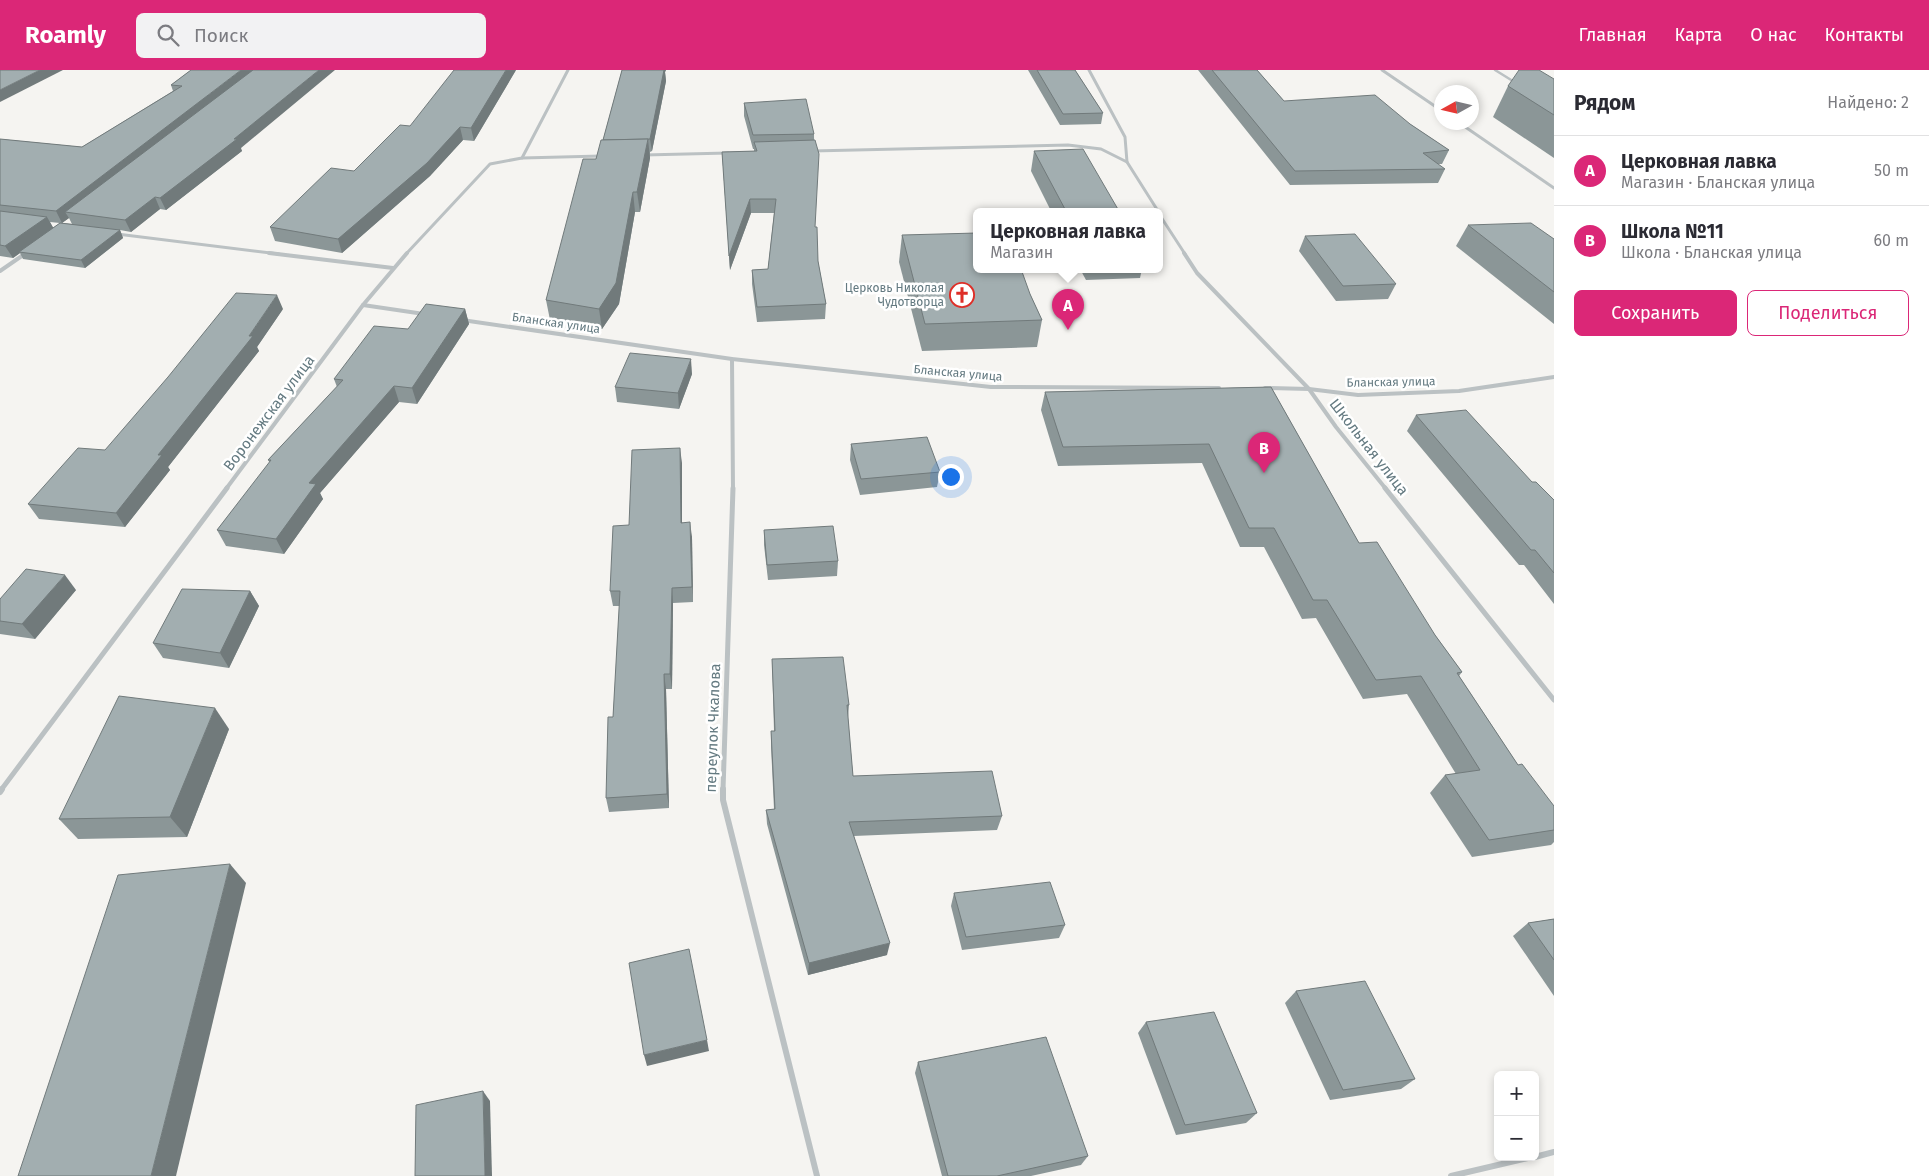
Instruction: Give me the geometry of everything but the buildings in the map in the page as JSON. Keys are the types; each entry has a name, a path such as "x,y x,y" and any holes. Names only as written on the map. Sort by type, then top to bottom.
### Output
{"street":[{"path":"522,158 568,70"},
{"name":"Школьная улица","path":"1089,70 1125,138 1127,162 1156,208"},
{"path":"1382,70 1434,106"},
{"path":"1470,130 1554,188"},
{"path":"810,151 1068,145 1100,150 1127,162"},
{"path":"641,155 730,153"},
{"name":"Воронежская улица","path":"0,792 363,305 392,268 490,164 522,158 611,156"},
{"name":"Школьная улица","path":"1163,220 1197,273 1309,388 1336,428 1554,700"},
{"path":"111,233 392,268"},
{"path":"0,271 32,249"},
{"path":"363,305 431,315"},
{"name":"Бланская улица","path":"460,319 732,359 991,388 1228,388"},
{"name":"переулок Чкалова","path":"732,359 733,526 723,800 817,1176"},
{"name":"Бланская улица","path":"1257,388 1309,388 1358,395 1459,391 1554,377"},
{"path":"1539,1156 1554,1152"},
{"path":"1452,1176 1517,1161"}],"lane":[{"path":"1495,70 1520,86"}],"place":[{"name":"Церковь Николая Чудотворца","path":"962,295"},
{"name":"Церковная лавка","path":"1068,330"},
{"name":"Школа №11","path":"1264,473"}]}
